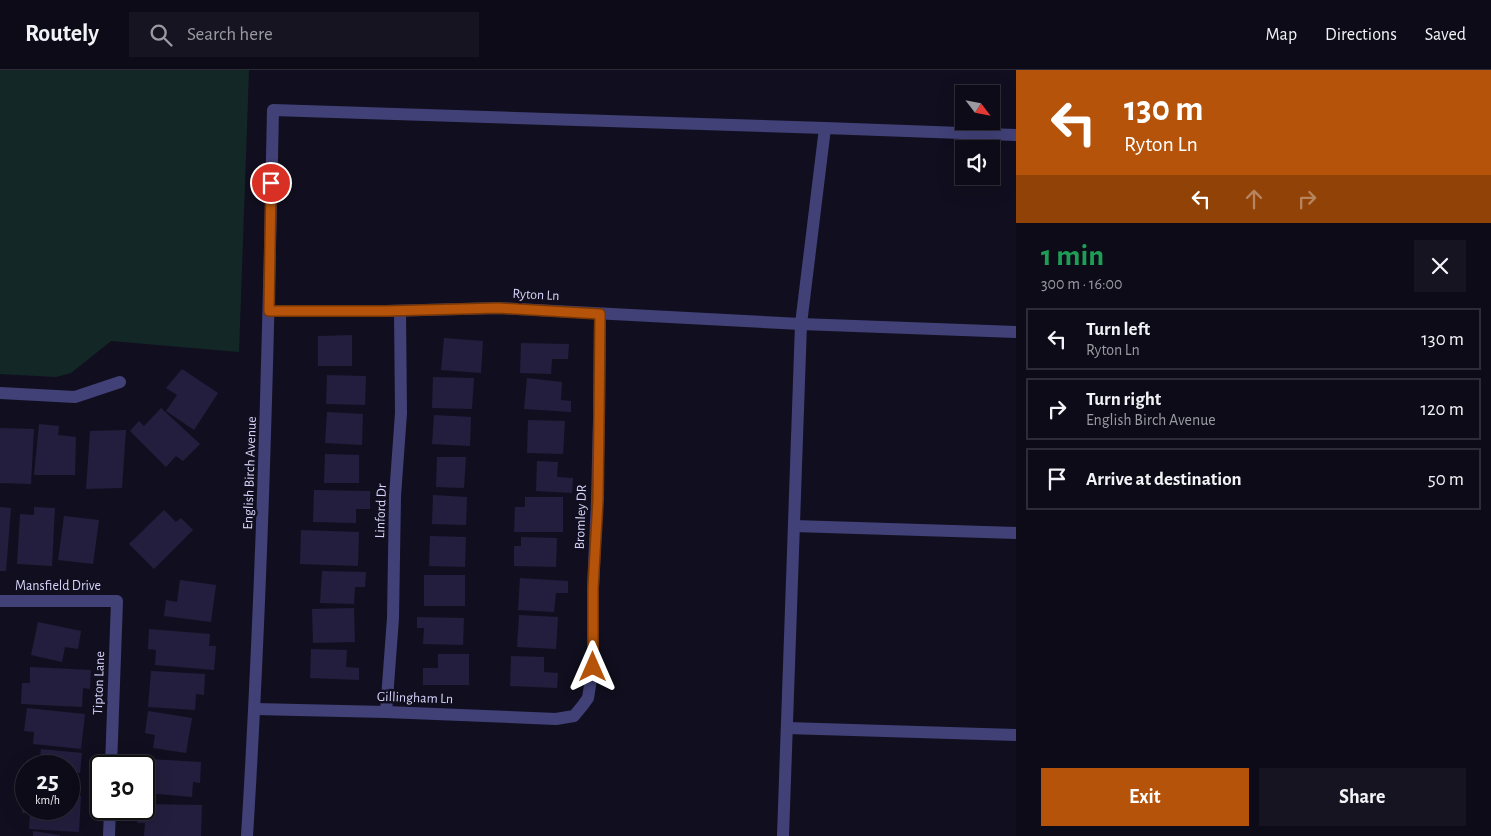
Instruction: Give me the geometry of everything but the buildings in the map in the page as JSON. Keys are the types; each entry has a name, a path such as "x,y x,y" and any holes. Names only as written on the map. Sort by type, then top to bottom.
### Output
{"street":[{"name":"English Birch Avenue","path":"247,836 263,538 273,110 825,128"},
{"path":"782,836 801,324 825,128 1016,135"},
{"name":"Ryton Ln","path":"269,311 400,311 498,308 801,324 1016,332"},
{"name":"Linford Dr","path":"386,712 394,590 395,496 401,412 400,311"},
{"name":"Bromley DR","path":"574,716 588,698 593,667 593,588 599,450 600,314"},
{"path":"0,393 75,397 120,382"},
{"path":"794,526 1016,533"},
{"name":"Mansfield Drive","path":"0,601 117,601"},
{"name":"Tipton Lane","path":"111,755 117,601"},
{"name":"Gillingham Ln","path":"255,710 386,712 556,719 574,716"},
{"path":"787,728 1016,736"},
{"path":"109,836 110,820"}],"green space":[{"path":"0,70 249,70 239,352 111,341 71,373 56,377 0,374"}],"route":[{"path":"271,183 269,311 386,311 498,308 600,314 598,500 593,588 593,667"}]}
